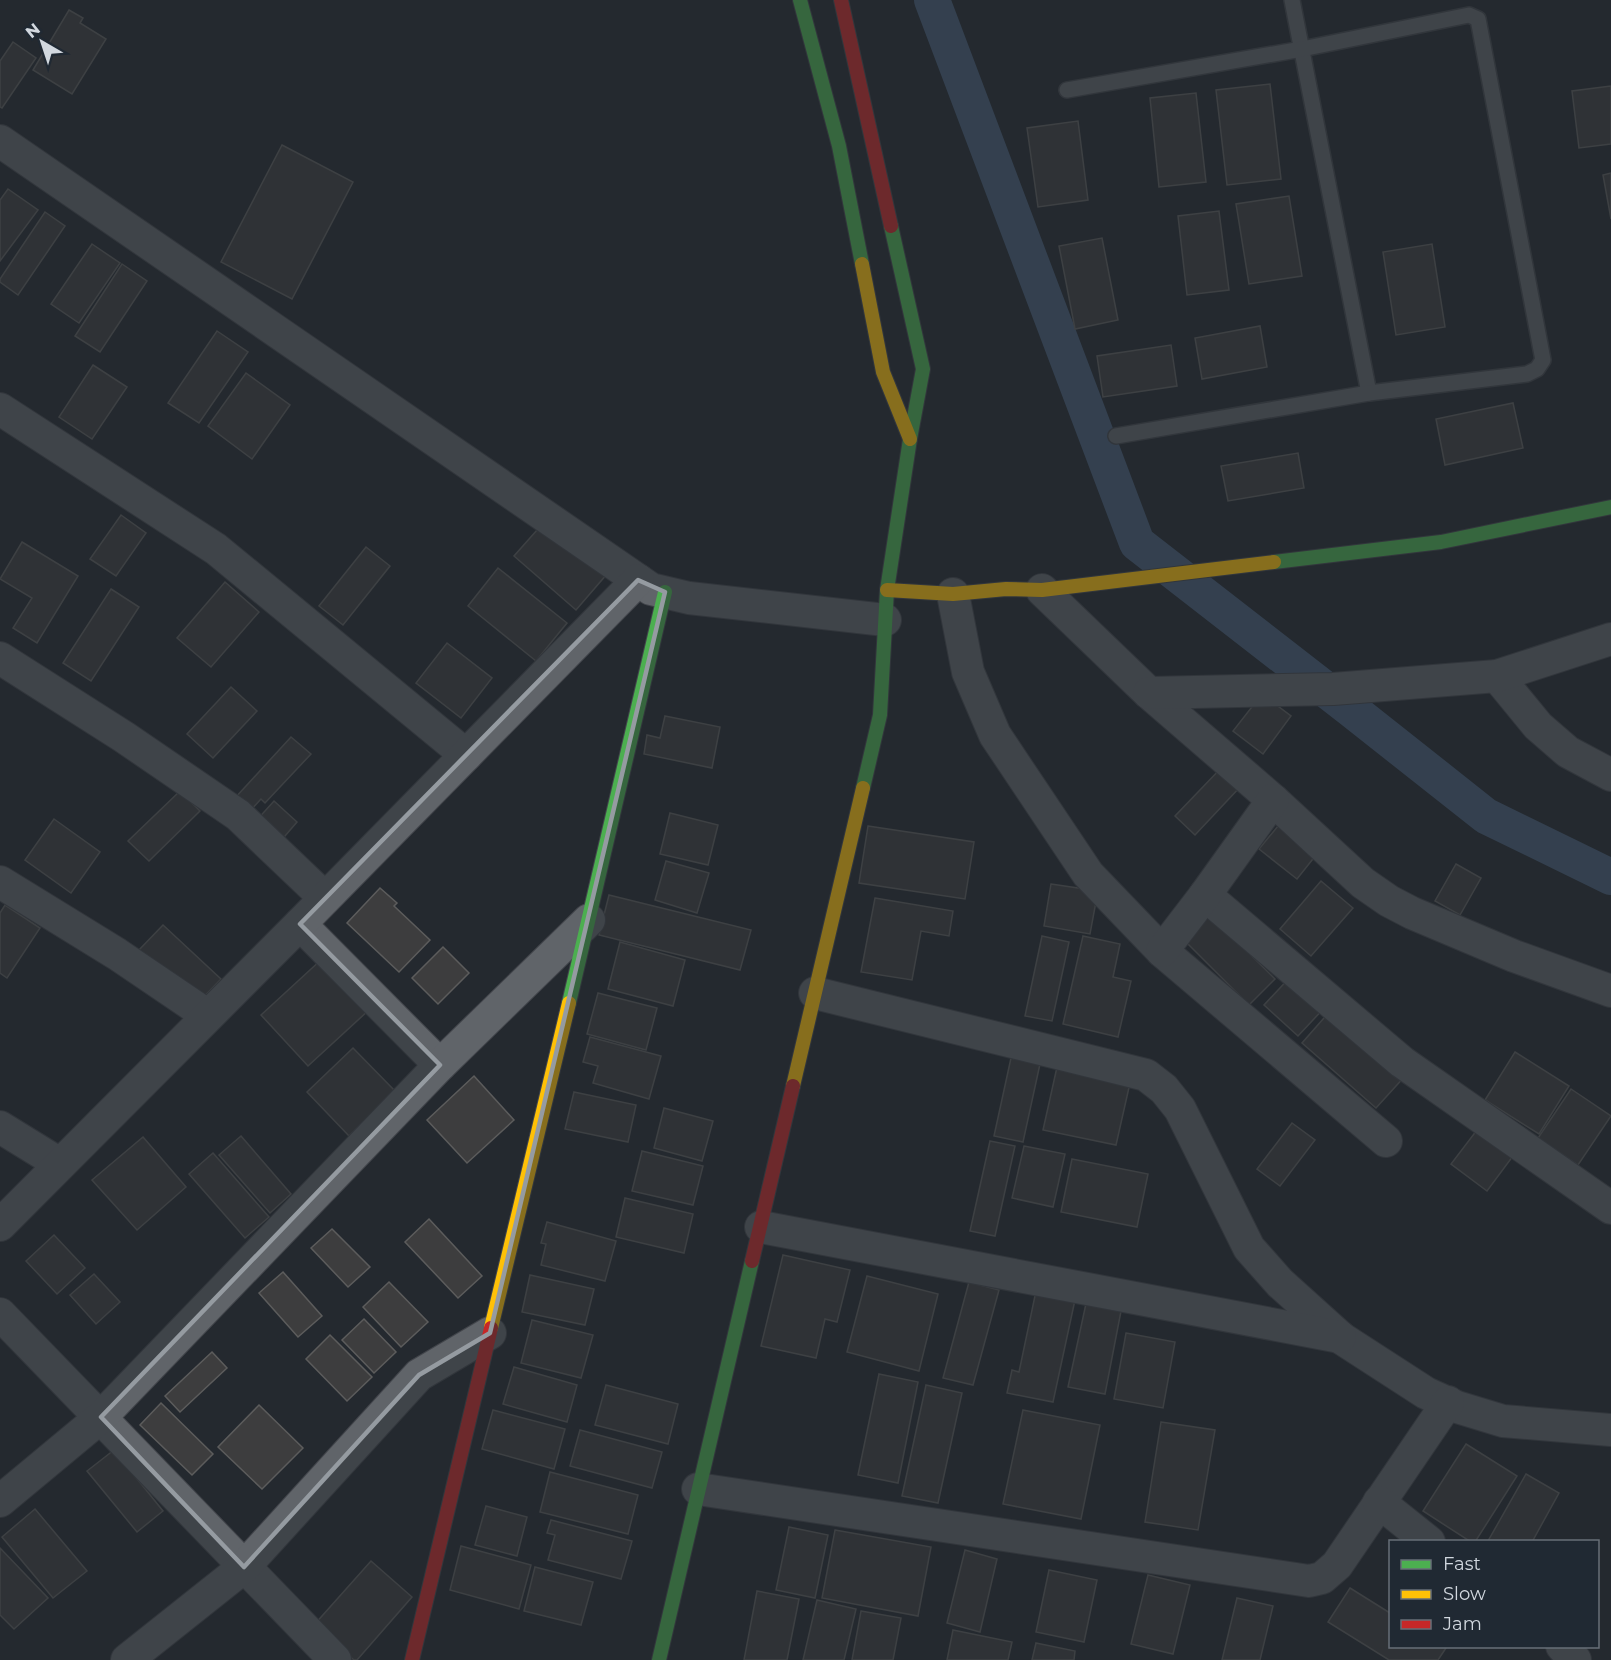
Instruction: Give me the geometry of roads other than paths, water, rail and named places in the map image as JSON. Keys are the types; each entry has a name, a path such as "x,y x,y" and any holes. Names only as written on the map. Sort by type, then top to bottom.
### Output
{"main road":[{"path":"800,0 839,146 883,372 910,439"},
{"path":"659,1660 880,715 886,605 910,439 923,369 841,0"},
{"path":"886,605 953,594 1006,589 1042,590 1441,542 1611,507"},
{"path":"412,1660 589,920 651,586"}],"street":[{"path":"0,141 651,586 689,598 886,605"},
{"path":"0,409 216,549 466,755"},
{"path":"0,1225 466,755 651,586"},
{"path":"1042,590 1149,693 1273,800 1363,883 1412,913 1514,956 1611,991"},
{"path":"953,594 968,672 995,735 1088,874 1162,951 1386,1141"},
{"path":"1149,693 1333,689 1497,676 1611,639"},
{"path":"0,658 124,737 238,815 325,898"},
{"path":"1497,676 1538,726 1568,753 1611,775"},
{"path":"1162,951 1273,800"},
{"path":"0,882 117,954 207,1015"},
{"path":"1205,895 1402,1062 1611,1208"},
{"path":"0,1501 101,1417 440,1065 589,920"},
{"path":"300,924 440,1065"},
{"path":"815,993 1146,1076 1164,1089 1180,1109 1249,1248 1280,1283 1341,1338 1426,1393 1457,1407 1503,1421 1611,1430"},
{"path":"0,1127 60,1164"},
{"path":"760,1227 1341,1338"},
{"path":"0,1314 335,1660"},
{"path":"127,1660 244,1567 419,1375 490,1333"},
{"path":"698,1489 1309,1581 1322,1578 1337,1565 1448,1402"},
{"path":"1379,1502 1426,1540"},
{"path":"1563,1648 1575,1660"}],"lane":[{"path":"1292,0 1369,393"},
{"path":"1067,90 1302,49 1469,15 1478,19 1543,360 1537,369 1527,374 1369,393 1116,436"}],"waterway":[{"path":"932,0 1137,543 1486,816 1611,877"}]}
